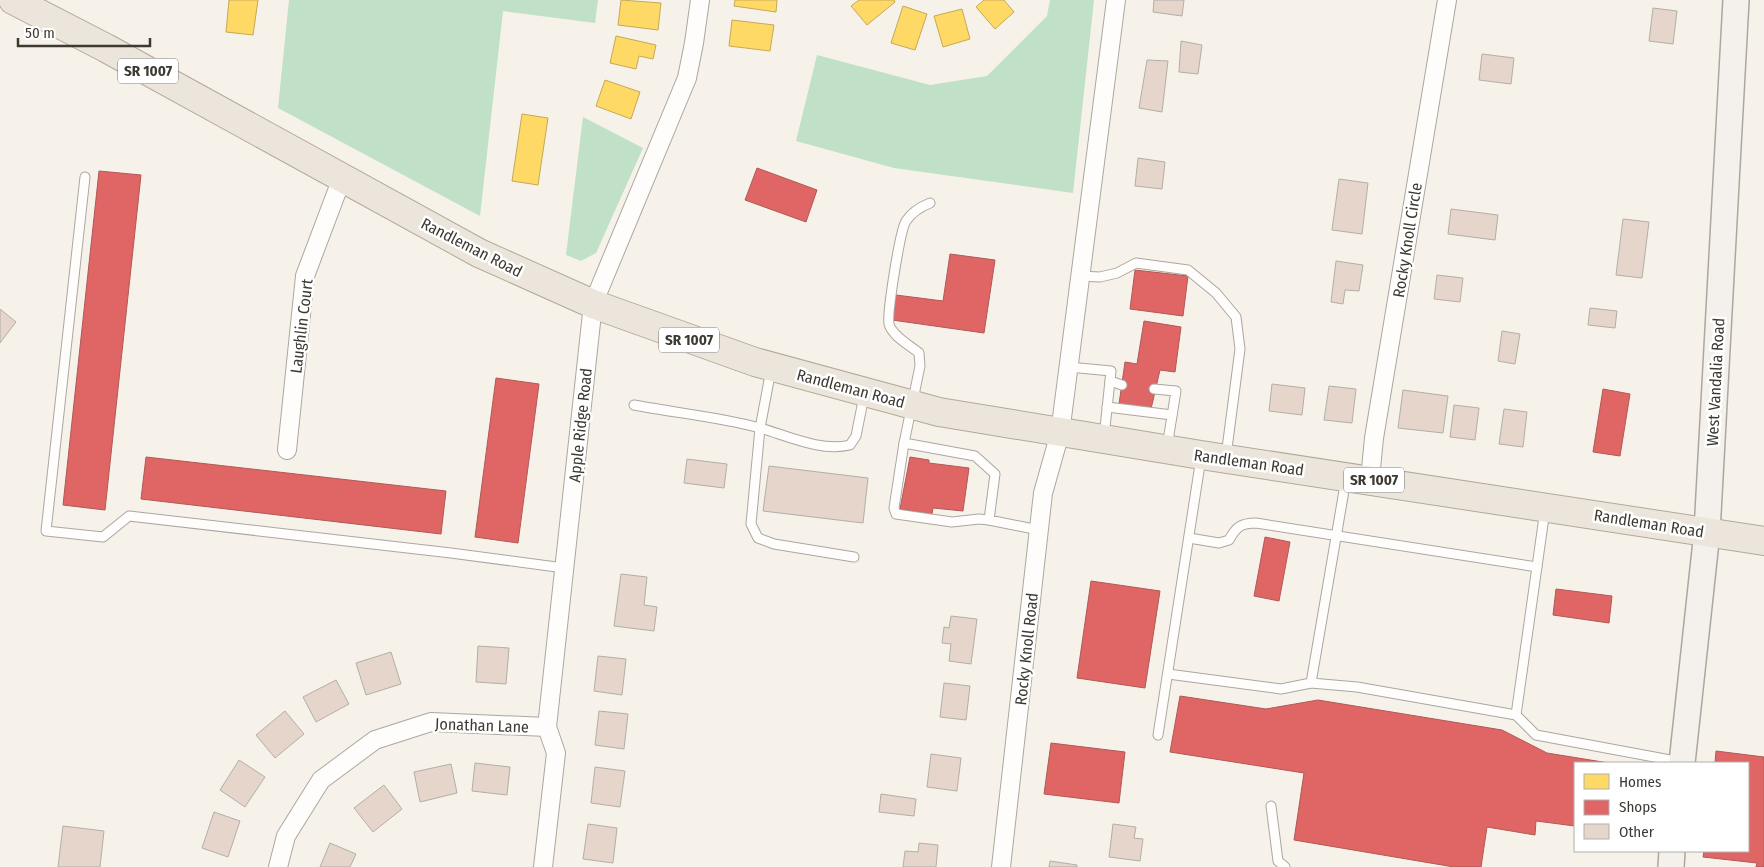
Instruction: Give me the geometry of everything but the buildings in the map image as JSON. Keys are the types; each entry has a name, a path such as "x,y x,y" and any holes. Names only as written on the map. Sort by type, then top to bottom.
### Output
{"main road":[{"name":"Randleman Road","path":"13,0 106,48 479,253 593,304 772,367 939,412 1060,433 1764,541"},
{"name":"West Vandalia Road","path":"1682,762 1706,532 1736,0"},
{"path":"1671,867 1672,852"}],"street":[{"name":"Apple Ridge Road","path":"543,867 556,753 547,727 593,304 686,78 694,43 700,0"},
{"path":"1060,433 1116,0"},
{"name":"Rocky Knoll Circle","path":"1358,478 1374,438 1447,0"},
{"name":"Laughlin Court","path":"287,450 305,276 342,178"},
{"name":"Rocky Knoll Road","path":"1001,867 1043,493 1060,433"},
{"name":"Jonathan Lane","path":"278,867 286,836 321,780 376,740 431,722 547,727"}],"lane":[{"path":"85,177 46,531 103,538 128,516 451,552 564,568"},
{"path":"930,203 919,207 903,228 890,311 889,324 894,333 919,353 920,366 904,443 894,508 896,514 952,522 989,520 1039,530"},
{"path":"1080,276 1100,277 1117,273 1136,263 1188,270 1216,293 1236,317 1240,349 1214,457 1189,538 1158,735"},
{"path":"772,367 760,428 751,524 758,538 774,544 854,557"},
{"path":"1069,367 1111,371 1104,439"},
{"path":"1110,381 1122,385"},
{"path":"1154,389 1176,391 1166,449"},
{"path":"634,405 760,428 787,438 839,448 850,445 856,436 865,392"},
{"path":"1108,407 1172,416"},
{"path":"904,443 975,456 990,468 995,474 989,520"},
{"path":"1311,683 1337,536 1358,478"},
{"path":"1516,715 1546,507"},
{"path":"1189,538 1219,543 1229,540 1235,530 1244,523 1537,567"},
{"path":"1168,674 1281,689 1311,683 1357,687 1516,715 1536,735 1677,762"},
{"path":"1270,806 1278,861 1285,867"}],"green space":[{"path":"289,0 598,0 595,23 503,11 480,216 278,108"},
{"path":"1050,0 1094,0 1073,193 894,168 796,141 817,55 930,85 987,76 1047,16"},
{"path":"583,117 643,148 596,253 581,261 566,255"}]}
